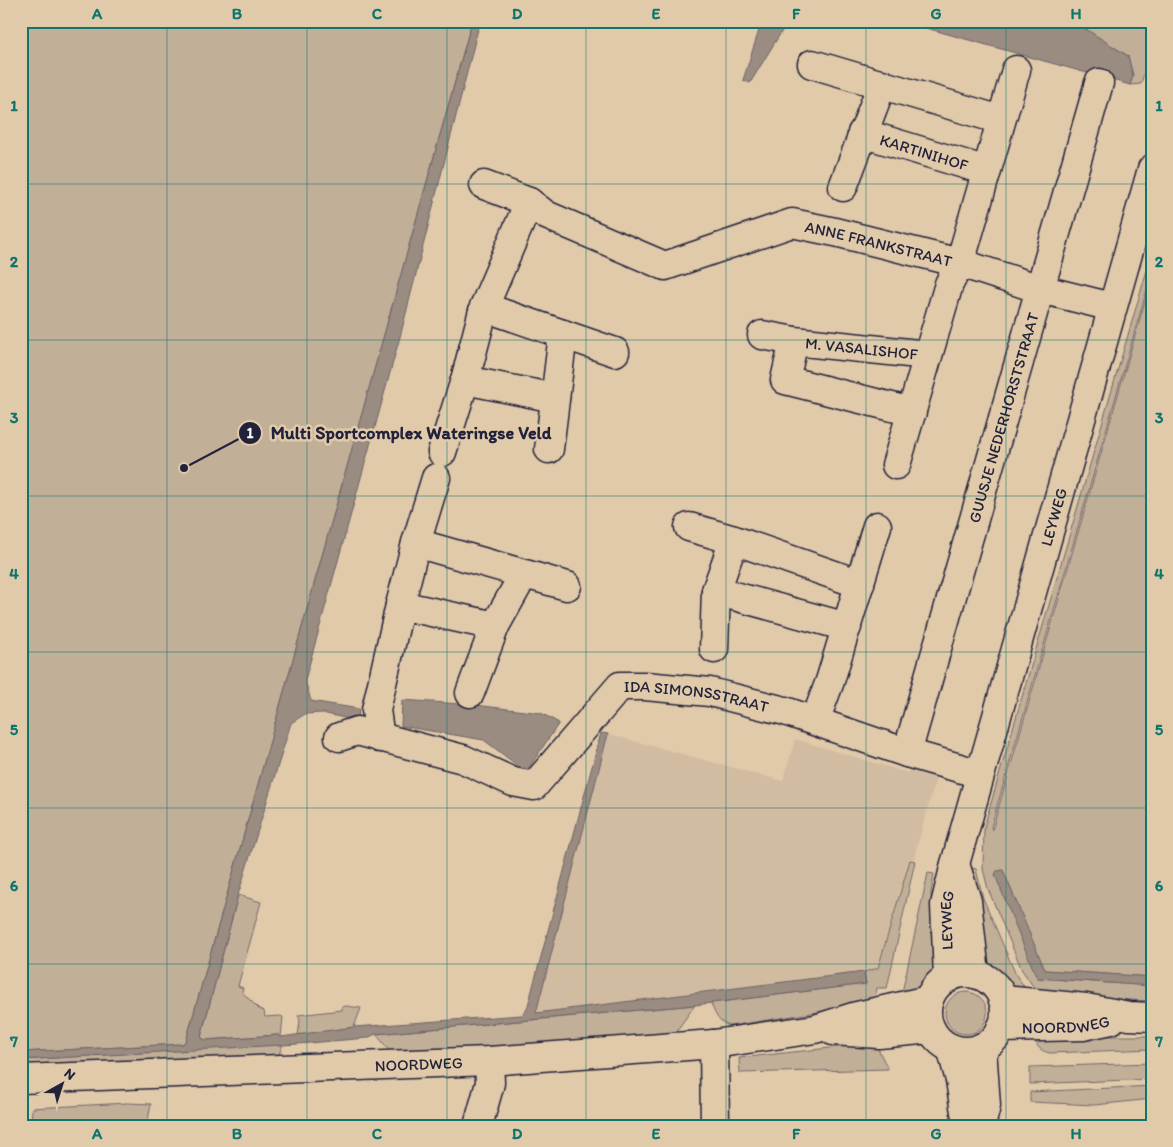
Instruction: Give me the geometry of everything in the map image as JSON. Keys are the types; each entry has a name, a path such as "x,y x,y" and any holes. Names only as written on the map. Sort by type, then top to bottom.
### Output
{"street":[{"path":"812,64 1000,120"},
{"name":"KARTINIHOF","path":"960,263 1016,70"},
{"name":"GUUSJE NEDERHORSTSTRAAT","path":"907,753 1099,83"},
{"name":"KARTINIHOF","path":"843,187 882,84"},
{"name":"KARTINIHOF","path":"862,133 987,171"},
{"name":"LEYWEG","path":"948,978 944,905 1152,169"},
{"name":"ANNE FRANKSTRAAT","path":"484,185 529,202 546,215 665,266 792,223 960,263 1040,289 1112,307"},
{"path":"442,452 484,307 529,202"},
{"name":"M. VASALISHOF","path":"896,465 949,284 960,263"},
{"path":"484,307 615,352"},
{"path":"549,449 563,334"},
{"name":"M. VASALISHOF","path":"762,335 794,341 928,356"},
{"name":"M. VASALISHOF","path":"794,341 785,380 912,412"},
{"path":"464,380 555,398"},
{"path":"380,738 376,710 400,604 436,478"},
{"path":"689,526 860,584"},
{"path":"815,721 830,681 877,526"},
{"path":"714,649 716,591 734,540"},
{"path":"416,543 567,586"},
{"path":"470,693 495,626 524,574"},
{"path":"716,591 846,627"},
{"path":"400,604 495,626"},
{"name":"IDA SIMONSSTRAAT","path":"339,737 357,731 463,759 513,782 534,786 620,686 644,686 710,692 785,711 907,753 980,774"},
{"name":"LEYWEG","path":"955,864 967,901 975,974"},
{"path":"961,974 975,974 992,984 1003,1000 1004,1014 1001,1028 994,1039 982,1047 961,1051 951,1048 939,1040 931,1029 927,1015 929,1000 936,987 948,978 961,974"},
{"name":"NOORDWEG","path":"21,1079 489,1072 714,1044 814,1029 853,1017 929,1000"},
{"name":"NOORDWEG","path":"1003,1000 1086,1008 1141,1017"},
{"name":"NOORDWEG","path":"1001,1028 1083,1026 1141,1017"},
{"name":"NOORDWEG","path":"814,1029 879,1034 931,1029"},
{"path":"714,1044 716,1126"},
{"path":"981,1126 986,1106 982,1047"},
{"path":"951,1048 960,1080 965,1112 971,1126"},
{"path":"478,1126 489,1072"}],"shaded area":[{"path":"22,21 472,21 186,1041 182,1044 21,1052"},
{"path":"472,21 480,21 401,333 305,680 311,701 359,709 358,721 322,713 305,714 291,723 238,895 201,1037 205,1040 278,1035 281,1037 354,1027 522,1015 527,1009 601,733 608,734 536,1013 864,972 866,984 695,1005 376,1034 367,1038 298,1044 21,1060 21,1052 182,1044 186,1041"},
{"path":"762,21 788,21 750,83 743,80"},
{"path":"901,21 1073,21 1128,56 1133,76 1130,85"},
{"path":"1073,21 1152,21 1152,43 1141,84 1130,85 1133,76 1128,56"},
{"path":"1152,253 1152,272 991,827 992,830 1152,277 1152,977 1044,970 1003,871 996,872 1038,978 1152,986 1152,1001 1042,996 1022,970 988,889 983,869 984,827"},
{"path":"402,700 475,705 541,713 559,723 526,772 484,740 401,726"},
{"path":"608,734 783,781 795,739 908,773 916,745 943,753 913,861 910,860 878,968 864,972 535,1013"},
{"path":"910,860 915,861 887,988 877,988 874,1003 730,1026 720,1020 711,1003 866,984 864,972 878,968"},
{"path":"972,868 976,869 983,898 1016,975 1026,989 1015,990 985,962 972,890"},
{"path":"1003,870 1045,970 1152,977 1152,986 1038,978 995,875 997,871"},
{"path":"928,873 934,874 931,893 935,966 926,983 918,990 901,997"},
{"path":"238,895 261,902 238,986 243,988 242,992 259,1009 264,1011 265,1017 283,1017 281,1037 278,1035 205,1040 201,1037"},
{"path":"966,992 981,998 987,1013 981,1028 966,1034 951,1028 945,1013 951,998"},
{"path":"695,1005 675,1033 392,1054 376,1034"},
{"path":"342,1007 361,1008 354,1027 298,1036 300,1020 298,1015 342,1010"},
{"path":"1035,1036 1152,1036 1152,1049 1050,1053 1043,1051 1039,1047"},
{"path":"875,1043 888,1069 740,1073 739,1058"},
{"path":"283,1044 278,1057 21,1068 21,1060"},
{"path":"1152,1063 1152,1079 1030,1084 1030,1067"},
{"path":"1152,1086 1152,1099 1095,1105 1030,1102 1030,1092"},
{"path":"128,1103 151,1104 147,1126 31,1126 32,1108"}],"place":[{"name":"Multi Sportcomplex Wateringse Veld","path":"184,468"}]}
